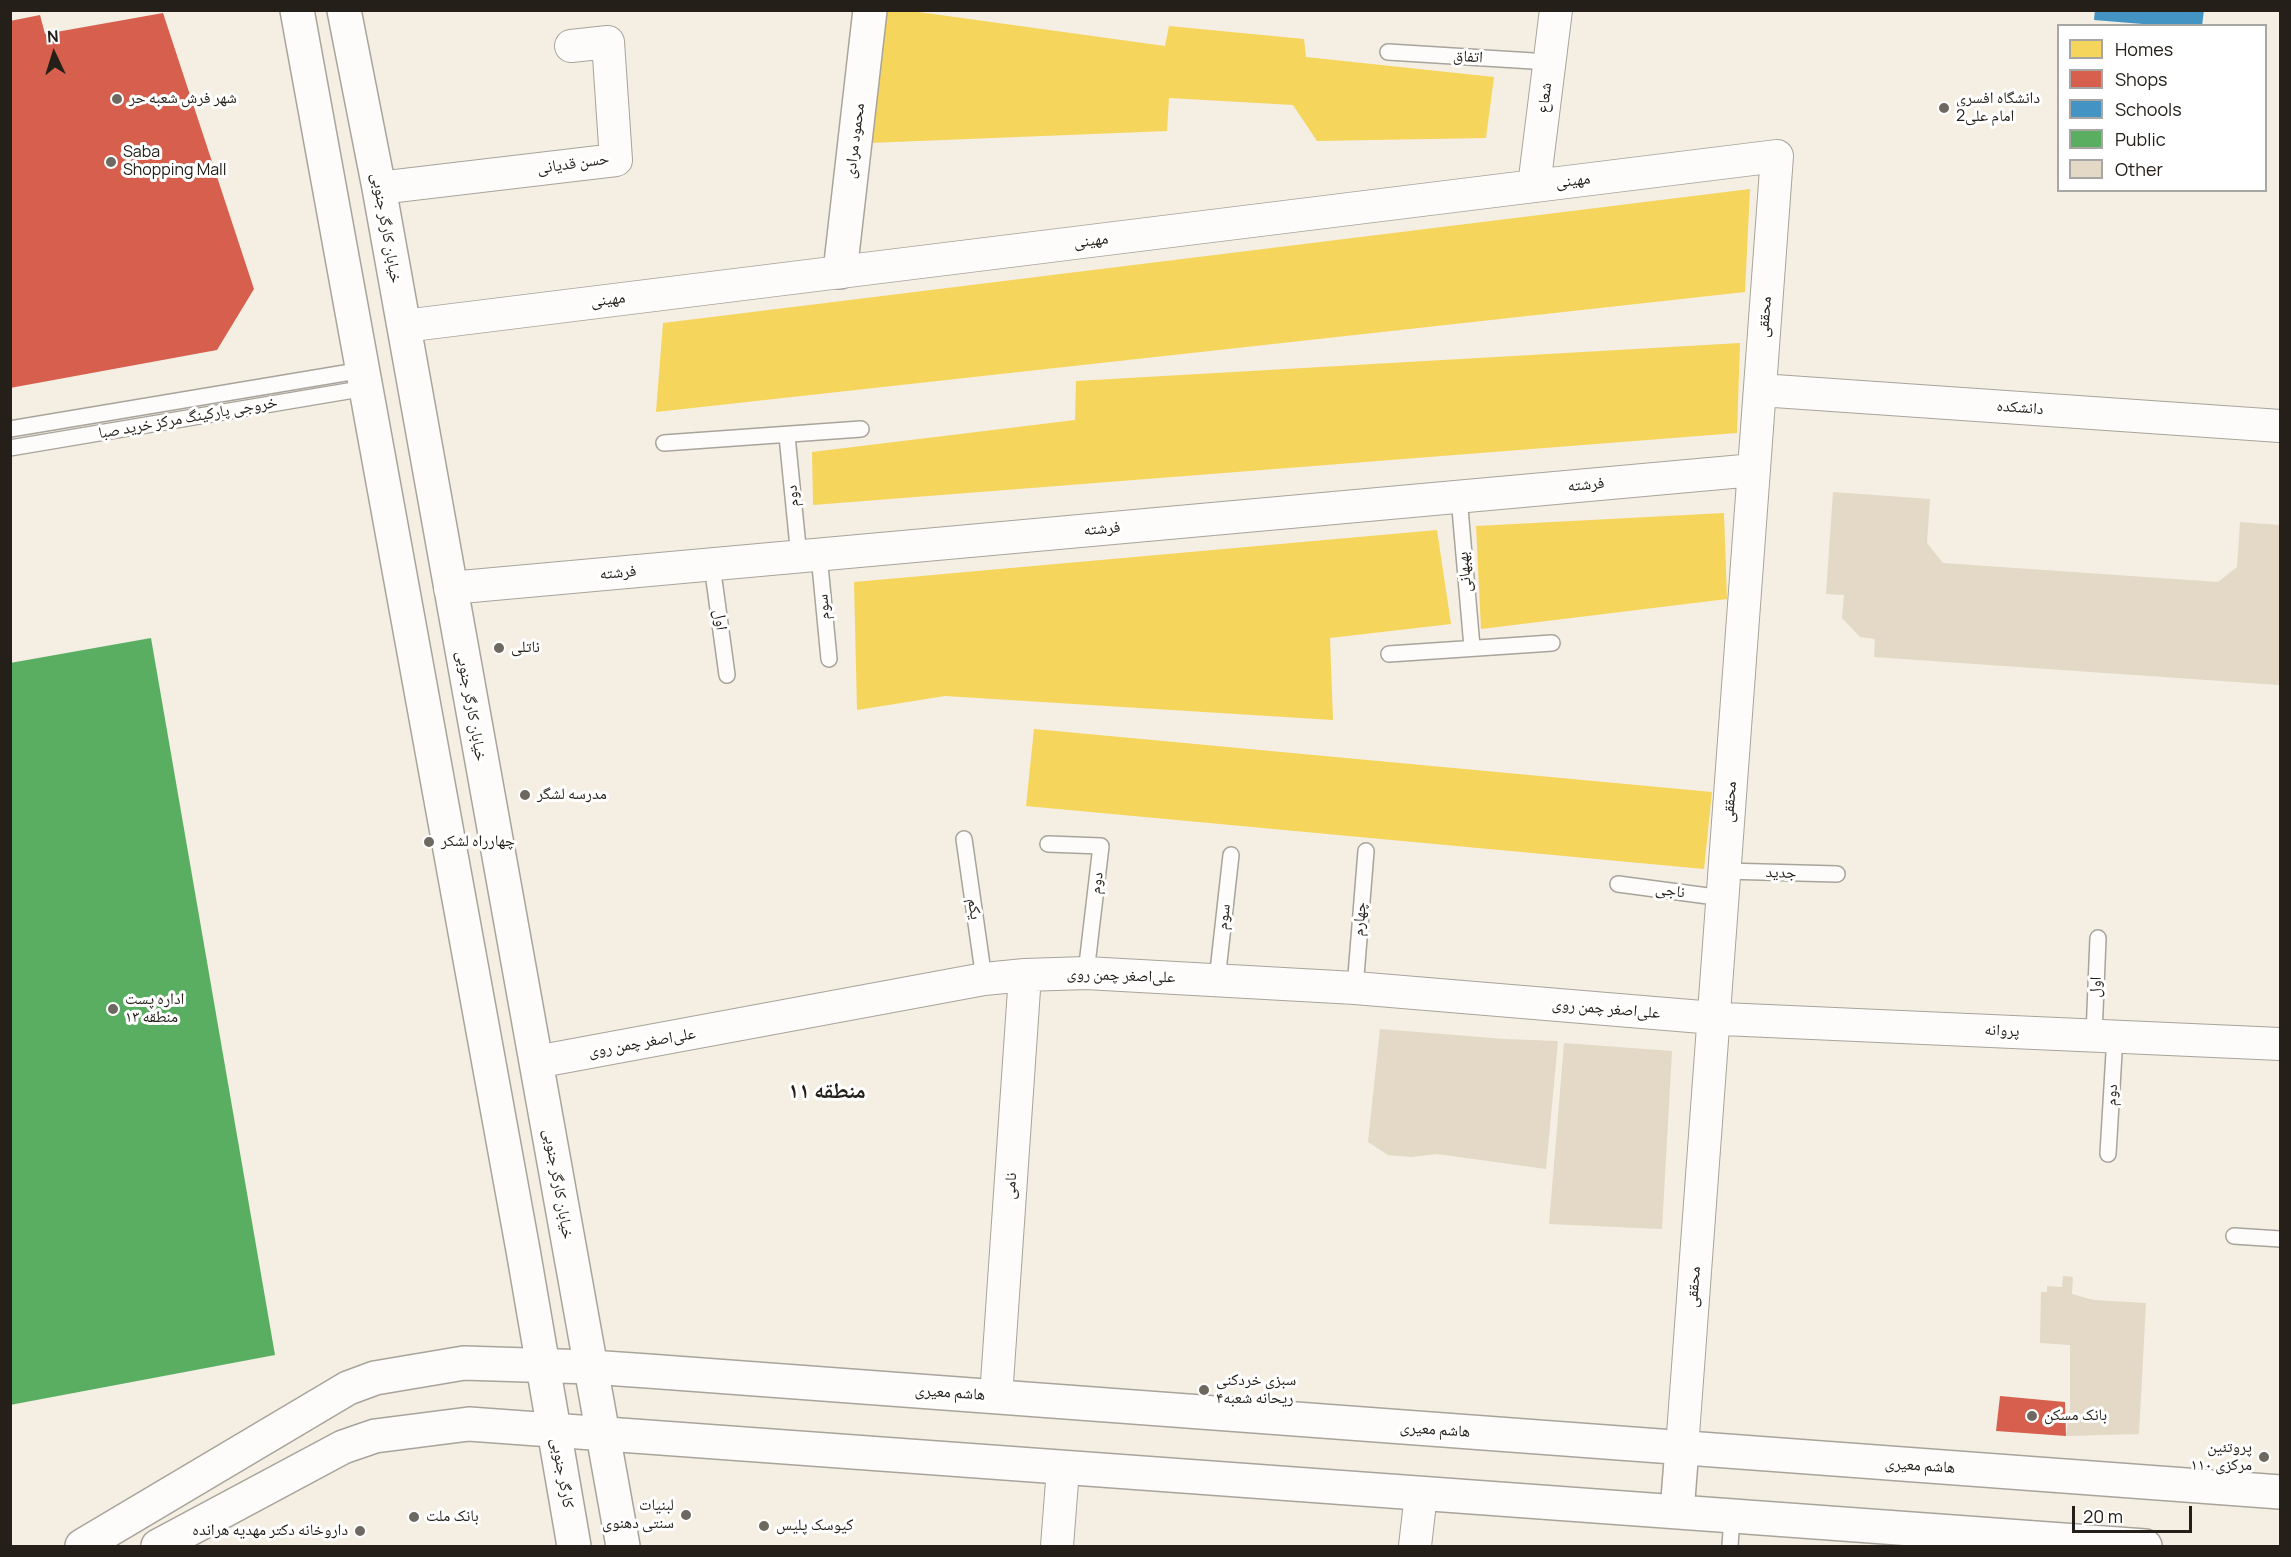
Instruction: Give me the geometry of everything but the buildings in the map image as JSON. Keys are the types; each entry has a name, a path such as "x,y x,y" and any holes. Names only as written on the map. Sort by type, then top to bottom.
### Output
{"main road":[{"path":"297,10 552,1415"},
{"name":"خیابان کارگر جنوبی","path":"344,10 379,188 603,1435"},
{"name":"محمود مرادی","path":"840,272 870,10"},
{"name":"هاشم معیری","path":"82,1546 348,1388 375,1378 465,1363 590,1367 2280,1492"},
{"path":"158,1546 343,1447 375,1436 552,1415 603,1435 1677,1512 1731,1532 2145,1546"},
{"name":"کارگر جنوبی","path":"552,1415 574,1546"},
{"path":"603,1435 623,1546"},
{"path":"1677,1512 1682,1448"}],"street":[{"name":"شعاع","path":"1534,186 1556,10"},
{"name":"حسن قدیانی","path":"379,188 616,160 608,42 571,46"},
{"name":"مهینی","path":"404,326 1777,156"},
{"name":"محققی","path":"1682,1448 1718,1018 1724,885 1777,156"},
{"name":"دانشکده","path":"1760,390 2280,426"},
{"name":"فرشته","path":"450,588 1754,470"},
{"name":"علی‌اصغر چمن روی","path":"536,1062 984,980 1025,975 1086,973 1355,988 1718,1018"},
{"name":"نامی","path":"996,1397 1025,975"},
{"name":"پروانه","path":"1718,1018 2280,1044"},
{"path":"1057,1546 1063,1468"},
{"path":"1415,1546 1421,1494"}],"lane":[{"name":"اتفاق","path":"1388,52 1549,62"},
{"path":"10,429 365,379"},
{"name":"خروجی پارکینگ مرکز خرید صبا","path":"10,448 365,379"},
{"path":"664,443 861,429"},
{"name":"دوم","path":"787,436 809,556"},
{"name":"بهبهانی","path":"1459,497 1472,647"},
{"name":"سوم","path":"809,556 829,659"},
{"name":"اول","path":"712,565 727,675"},
{"path":"1389,654 1552,643"},
{"name":"یکم","path":"964,839 984,980"},
{"name":"دوم","path":"1048,844 1101,846 1086,973"},
{"name":"چهارم","path":"1355,988 1366,851"},
{"name":"سوم","path":"1217,980 1231,855"},
{"name":"جدید","path":"1724,885 1837,874"},
{"name":"ناجی","path":"1618,884 1724,885"},
{"name":"اول","path":"2098,938 2104,1036"},
{"name":"دوم","path":"2104,1036 2108,1154"},
{"path":"2234,1236 2280,1239"}],"place":[{"name":"شهر فرش شعبه حر","path":"117,99"},
{"name":"دانشگاه افسری امام علی2","path":"1944,108"},
{"name":"Saba Shopping Mall","path":"111,162"},
{"name":"ناتلی","path":"499,648"},
{"name":"مدرسه لشگر","path":"525,795"},
{"name":"چهارراه لشکر","path":"429,842"},
{"name":"اداره پست منطقه ۱۳","path":"113,1009"},
{"name":"سبزی خردکنی ریحانه شعبه۴","path":"1204,1390"},
{"name":"بانک مسکن","path":"2032,1416"},
{"name":"پروتئین مرکزی ۱۱۰","path":"2264,1457"},
{"name":"لبنیات سنتی دهنوی","path":"686,1515"},
{"name":"بانک ملت","path":"414,1517"},
{"name":"کیوسک پلیس","path":"764,1526"},
{"name":"داروخانه دکتر مهدیه هرانده","path":"360,1531"}],"district":[{"name":"منطقه ۱۱","path":"827,1092"}]}
